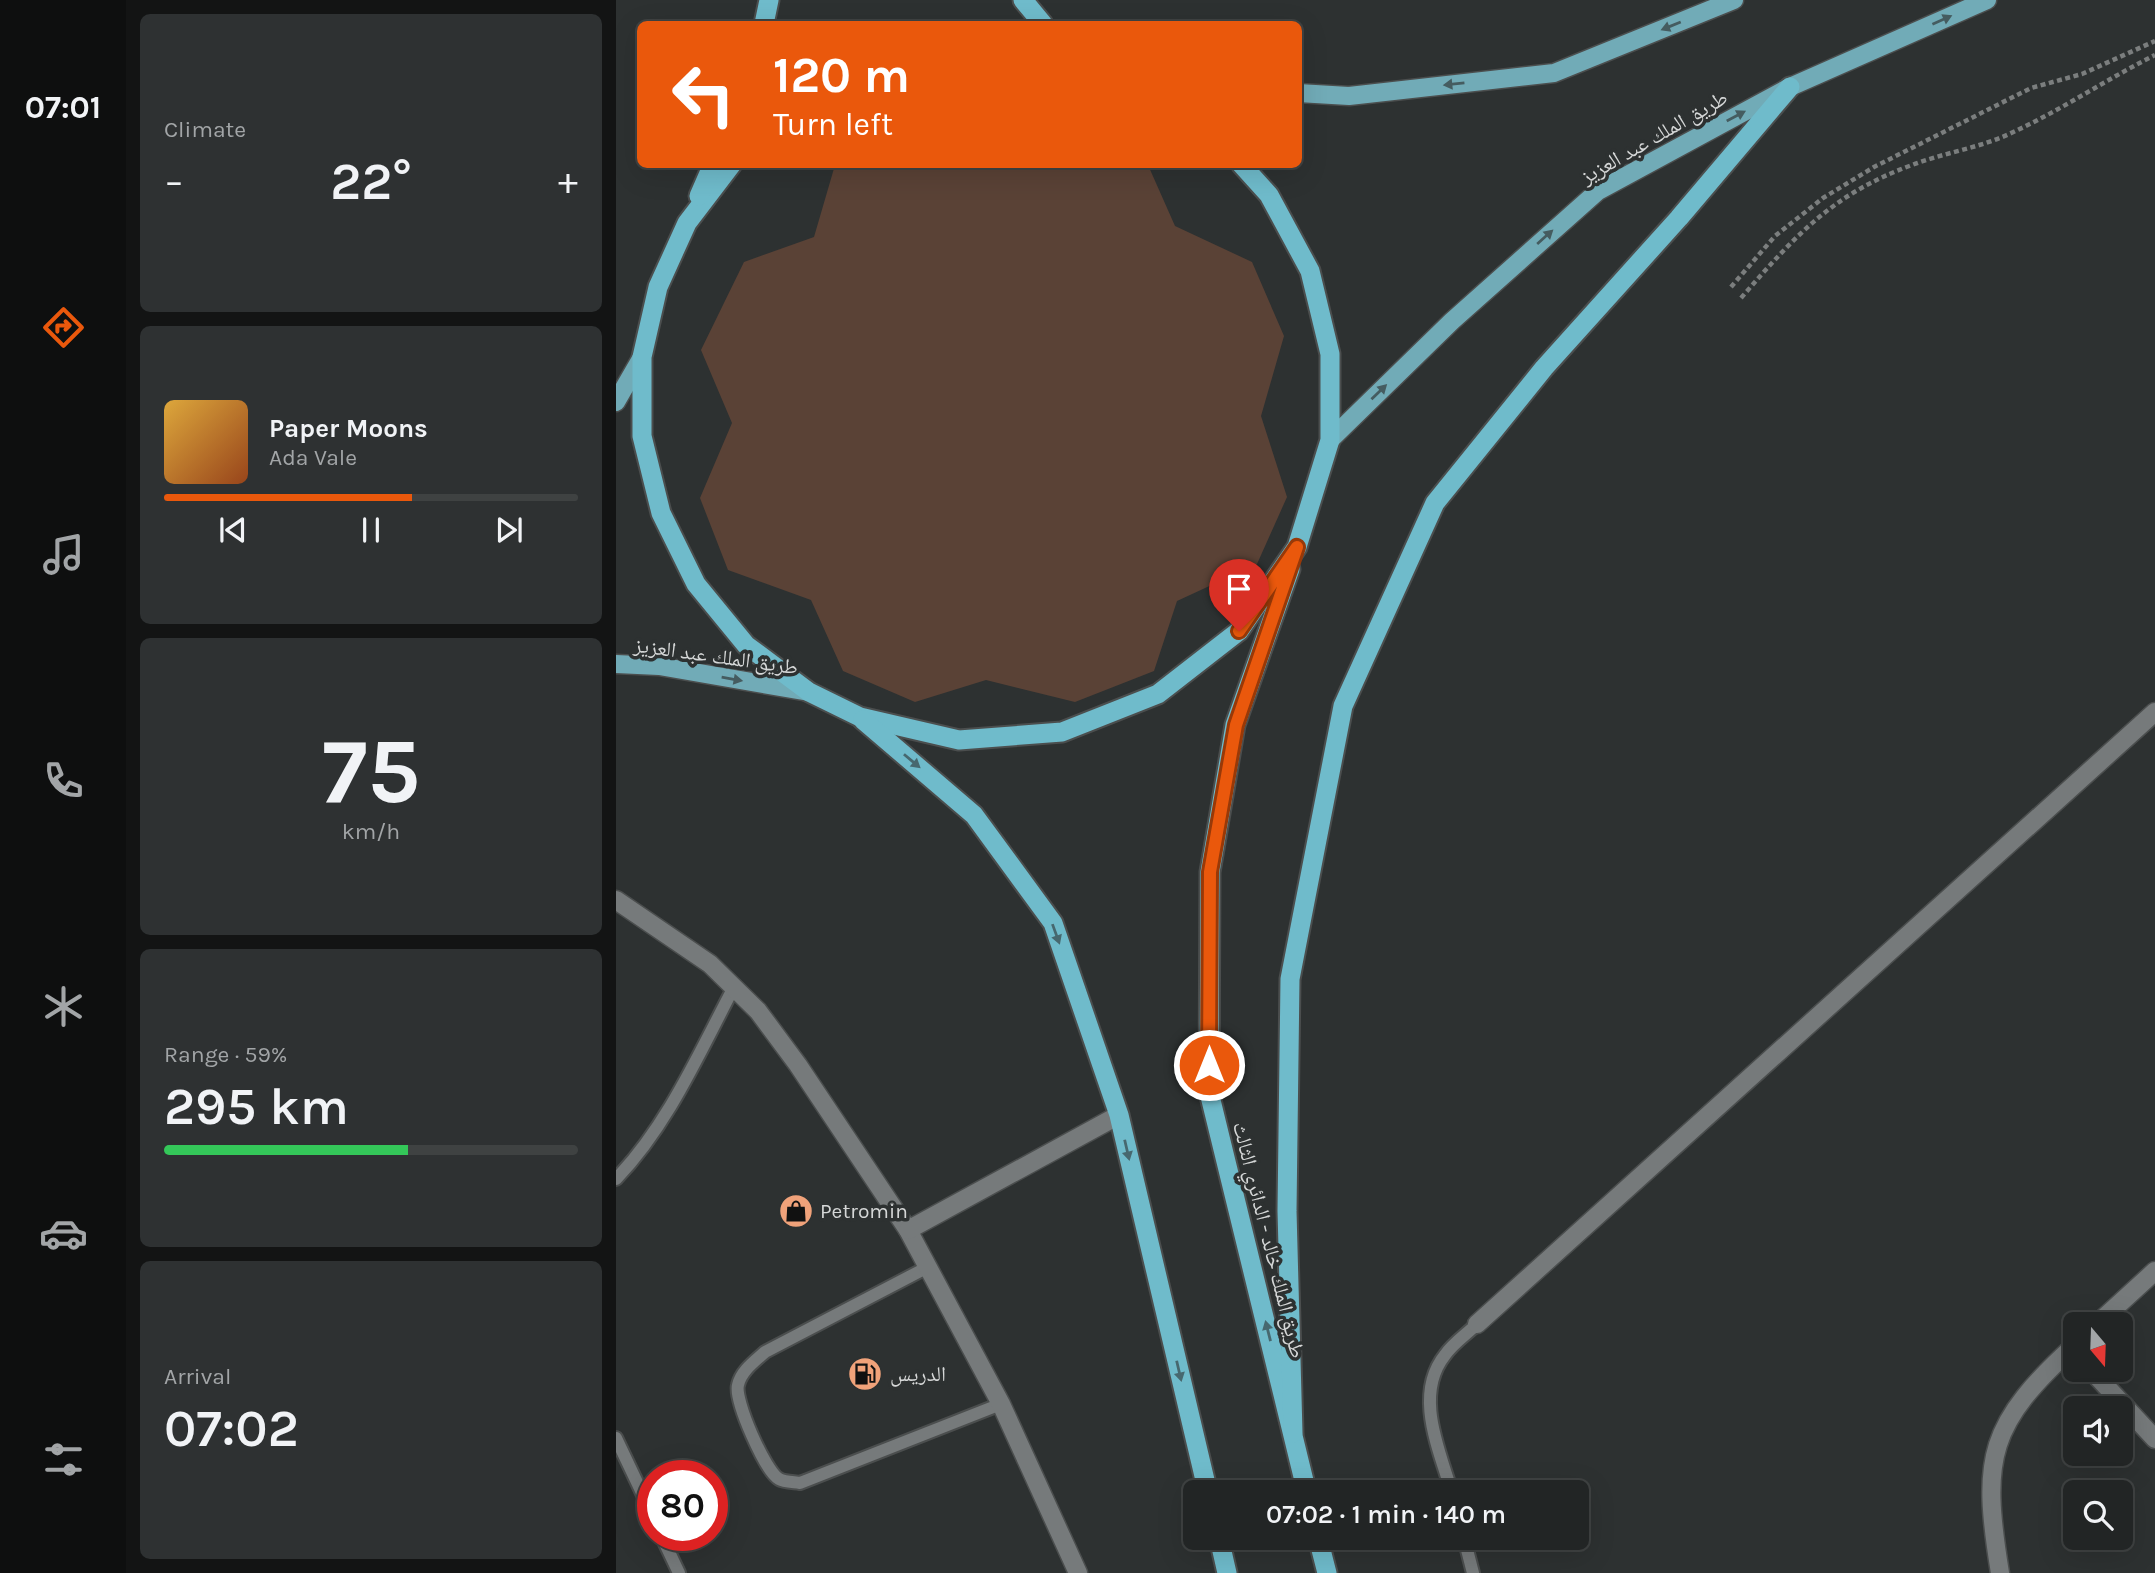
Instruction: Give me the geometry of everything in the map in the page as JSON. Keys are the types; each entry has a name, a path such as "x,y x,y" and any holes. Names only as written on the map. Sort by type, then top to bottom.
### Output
{"highway":[{"path":"765,21 769,0"},
{"path":"1023,0 1040,21"},
{"path":"1293,1433 1287,1212 1290,979 1343,706 1436,503 1544,368 1679,218 1790,87"},
{"path":"711,168 658,288 642,357 642,436 660,513 696,584 746,645 809,692 860,717 960,740 1062,732 1158,694 1239,631 1297,547"},
{"path":"687,223 729,168"},
{"name":"طريق الملك خالد - الدائري الثالث","path":"1245,168 1269,195 1310,271 1330,354 1330,440 1297,547 1236,725 1210,872 1209,1092 1304,1480"},
{"path":"860,717 974,815 1053,923 1119,1115 1205,1480"},
{"path":"1222,1550 1227,1573"},
{"path":"1321,1550 1327,1573"}],"main road":[{"path":"1302,93 1349,96 1554,74 1734,0"},
{"name":"طريق الملك عبد العزيز","path":"1330,440 1452,321 1598,191 1790,87 1987,0"},
{"path":"616,402 642,357"},
{"name":"طريق الملك عبد العزيز","path":"616,664 659,666 809,692"}],"street":[{"path":"1477,1324 2155,712"},
{"path":"616,901 710,964 758,1011 798,1065 908,1230 1001,1404 1078,1573"},
{"path":"908,1230 1119,1115"},
{"path":"2110,1312 2155,1271"},
{"path":"2000,1573 1992,1522 1990,1481 1996,1450 2007,1418 2030,1386 2063,1358"},
{"path":"2102,1382 2155,1439"}],"lane":[{"path":"616,1179 632,1162 670,1108 734,987"},
{"path":"928,1267 765,1352 744,1372 736,1398 768,1468 780,1480 800,1483 1001,1404"},
{"path":"1449,1480 1429,1405 1433,1379 1444,1355 1477,1324"},
{"path":"616,1438 637,1482"},
{"path":"1467,1550 1473,1573"},
{"path":"669,1551 679,1573"}],"path":[{"path":"1731,287 1775,236 1824,198 1874,167 2031,88 2082,74 2155,41"},
{"path":"1741,298 1799,232 1829,208 1913,164 2005,136 2078,101 2155,55"}],"shaded area":[{"path":"834,168 1149,168 1175,226 1252,262 1284,336 1261,416 1287,497 1257,564 1177,601 1154,671 1075,702 986,680 915,702 843,671 811,600 728,570 700,498 732,423 701,350 744,262 814,237"}],"place":[{"name":"Petromin","path":"796,1211"},
{"name":"الدريس","path":"865,1374"}],"route":[{"path":"1209,1065 1210,872 1236,725 1297,547 1239,631"}]}
